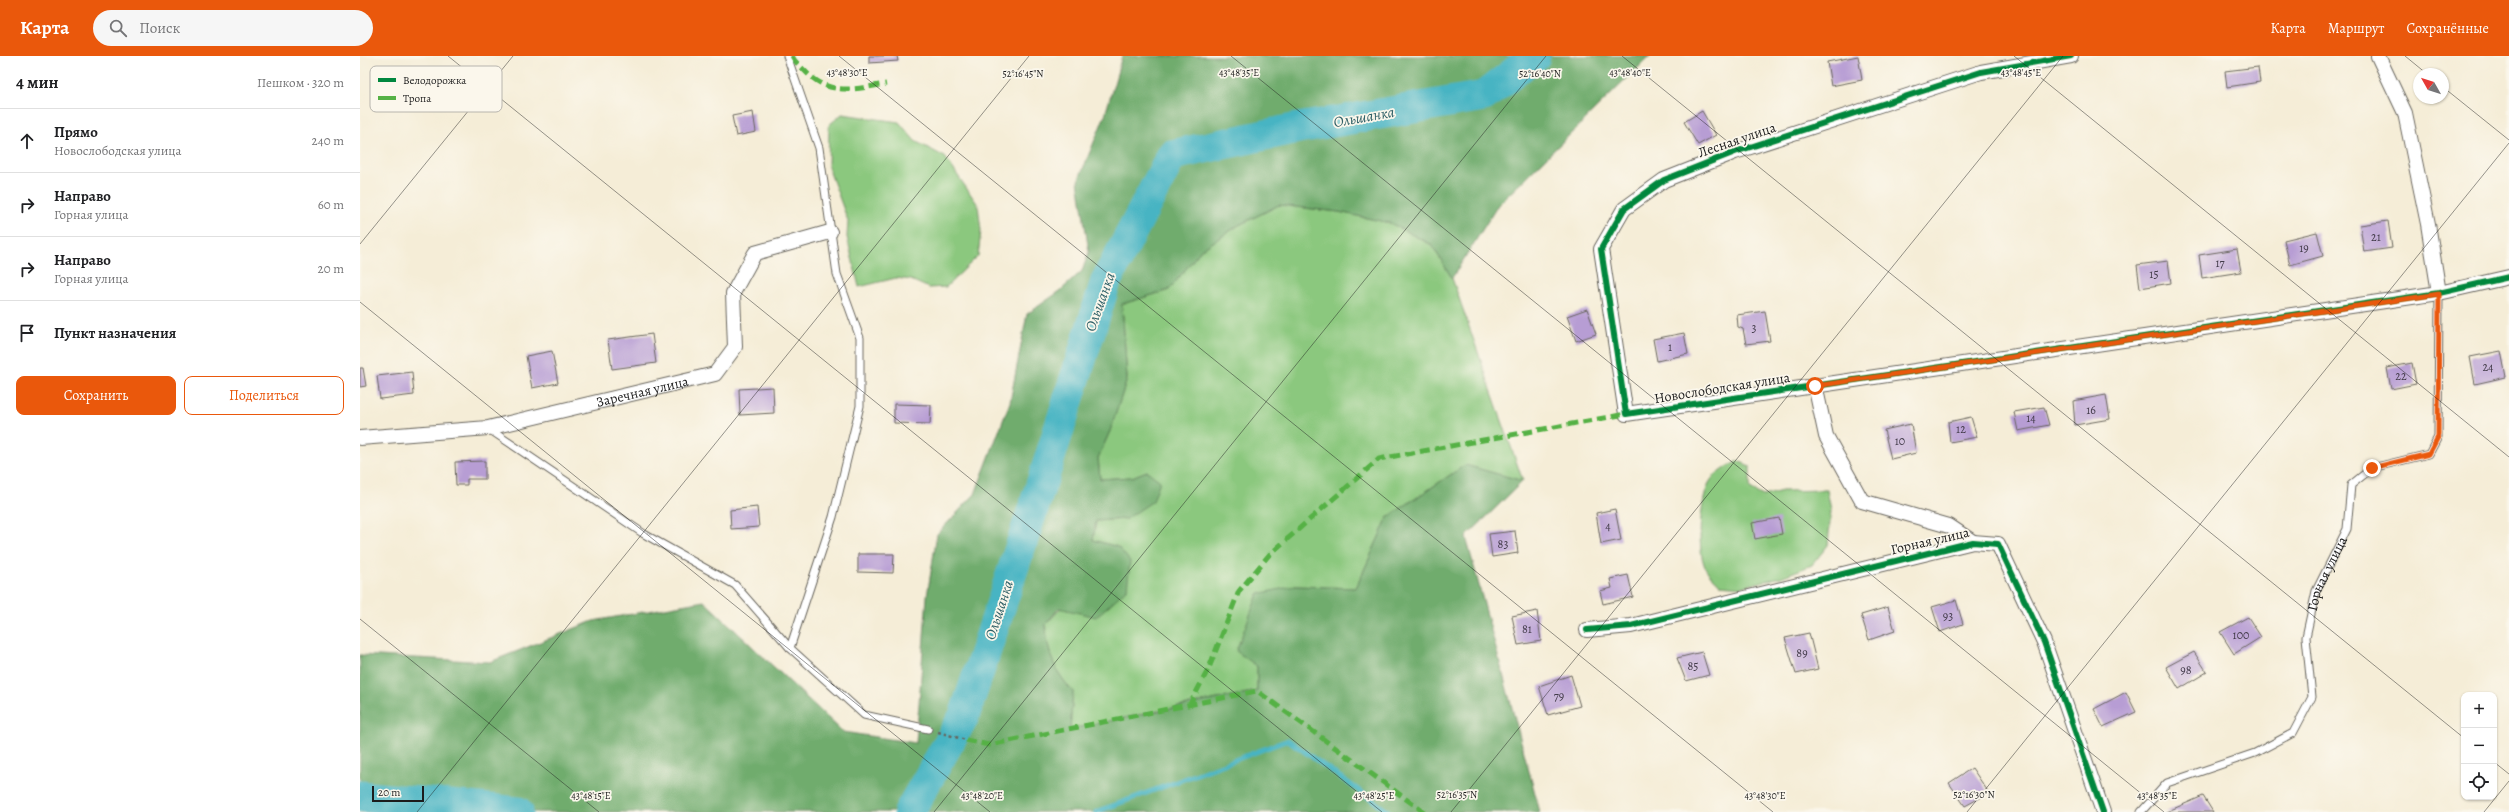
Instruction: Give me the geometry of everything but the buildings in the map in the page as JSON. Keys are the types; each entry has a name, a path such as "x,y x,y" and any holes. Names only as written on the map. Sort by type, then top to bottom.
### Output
{"street":[{"name":"Лесная улица","path":"1626,414 1601,249 1624,208 1664,180 1735,152 1981,72 2071,56"},
{"path":"2378,56 2405,113 2428,224 2439,294"},
{"name":"Заречная улица","path":"360,438 488,428 715,374 735,347 733,293 755,252 830,232"},
{"name":"Новослободская улица","path":"1626,414 2439,294 2509,277"},
{"path":"1815,386 1826,436 1862,501 1949,526 1973,542"},
{"name":"Горная улица","path":"1587,630 1631,626 1973,542 1998,544 2044,642 2103,812"}],"lane":[{"path":"788,56 818,148 837,274 860,338 860,406 833,516 790,648"},
{"name":"Горная улица","path":"2142,812 2167,783 2255,753 2293,733 2312,697 2306,637 2316,591 2347,529 2351,484 2372,468 2429,454 2438,437 2439,294"},
{"path":"488,428 644,534 735,585 790,648 864,715 928,729"}],"path":[{"path":"928,729 966,740"}],"green space":[{"path":"1122,56 1650,56 1498,205 1452,278 1432,245 1390,223 1339,212 1279,205 1239,225 1201,250 1169,290 1122,304 1127,379 1110,431 1098,458 1100,479 1132,477 1147,471 1160,481 1153,501 1126,519 1096,521 1093,540 1118,547 1130,561 1127,589 1096,617 1059,608 1046,624 1050,653 1056,669 1073,692 1070,729 1257,691 1257,666 1236,651 1258,594 1294,586 1356,588 1388,517 1465,465 1523,481 1466,537 1540,812 360,812 360,655 490,662 593,621 704,601 843,732 916,743 927,596 937,534 975,494 1010,402 1027,314 1060,291 1082,271 1089,252 1078,181 1105,115"},
{"path":"842,114 899,122 915,141 945,157 978,205 981,231 978,256 946,287 929,288 911,280 896,278 859,287 847,237 848,221 828,167 829,125"},
{"path":"1279,205 1339,212 1390,223 1432,245 1452,278 1523,481 1465,465 1388,517 1356,588 1294,586 1257,666 1257,691 1070,729 1073,692 1056,669 1048,644 1046,624 1118,547 1093,540 1096,521 1127,519 1147,471 1132,477 1100,479 1098,458 1110,431 1127,379 1122,304 1169,290 1201,250 1239,225"},
{"path":"1738,461 1750,466 1750,489 1763,496 1782,491 1827,490 1831,510 1828,545 1812,565 1781,577 1741,587 1720,585 1707,571 1703,561 1700,538 1701,514 1706,491 1709,483 1715,476 1722,470"}],"waterway":[{"name":"Ольшанка","path":"909,812 964,716 1046,470 1106,281 1172,155 1298,128 1484,96 1535,56"},
{"path":"1096,812 1288,740 1389,812"},
{"name":"Ольшанка","path":"360,796 518,812"}],"marked path":[{"path":"792,56 813,79 832,88 853,89 886,84"},
{"path":"1189,706 1209,668 1239,591 1269,555 1379,459 1626,414"},
{"path":"966,740 989,745 1257,691 1424,812"}],"cycle path":[{"path":"2071,56 1981,72 1735,152 1664,180 1624,209 1601,249 1626,414 2439,293 2509,277"},
{"path":"1587,630 1631,626 1973,542 1998,544 2044,642 2103,812"}],"route":[{"path":"1815,386 2439,294 2438,437 2429,454 2372,468"}]}
